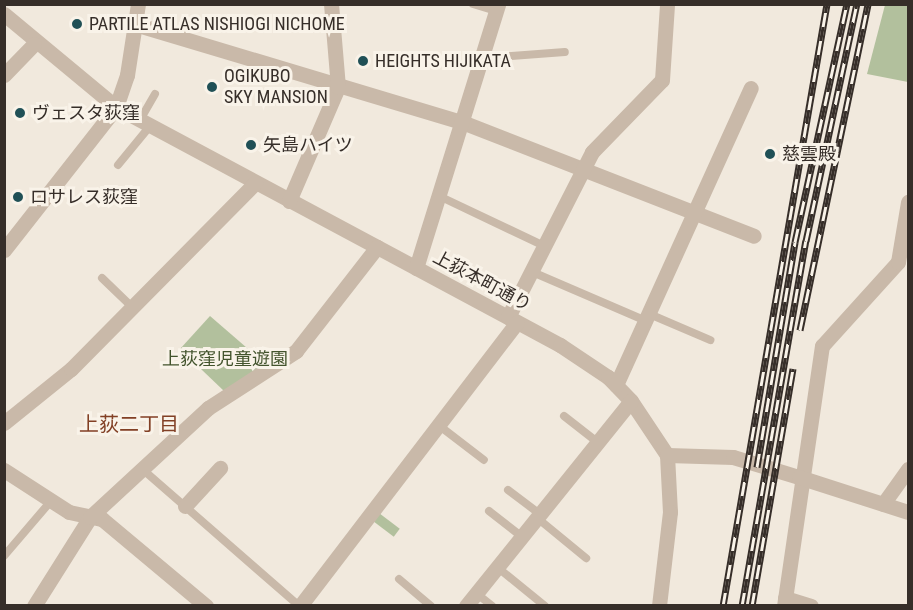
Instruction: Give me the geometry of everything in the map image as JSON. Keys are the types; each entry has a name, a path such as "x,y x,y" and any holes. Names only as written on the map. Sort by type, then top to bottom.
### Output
{"street":[{"path":"6,244 116,107 138,25 138,4"},
{"path":"289,201 338,87 331,4"},
{"path":"299,606 437,424 512,320 542,245 584,166 662,80 667,4"},
{"path":"416,268 497,8"},
{"name":"上荻本町通り","path":"4,14 34,44 116,107 589,362 631,401 667,455"},
{"path":"138,25 338,87 462,122 584,166 754,236"},
{"path":"4,75 34,44"},
{"path":"616,385 751,88"},
{"path":"4,423 71,369 255,183"},
{"path":"811,606 784,602 799,477 822,346 903,264 909,202"},
{"path":"34,606 90,517 208,408 296,351 377,247"},
{"path":"466,606 596,441 631,401"},
{"path":"659,606 670,512 667,455 733,457 909,512"},
{"path":"185,506 220,468"},
{"path":"883,504 909,469"},
{"path":"4,470 51,501 90,517 102,519 206,606"}],"lane":[{"path":"473,4 497,8"},
{"path":"482,58 565,52"},
{"path":"118,165 145,123 155,94"},
{"path":"439,196 542,245"},
{"path":"530,271 710,340"},
{"path":"102,278 132,307"},
{"path":"564,416 596,441"},
{"path":"437,424 484,460"},
{"path":"141,468 299,606"},
{"path":"508,490 586,558"},
{"path":"4,556 51,501"},
{"path":"489,511 521,536"},
{"path":"497,567 545,606"},
{"path":"399,579 431,606"},
{"path":"476,593 492,606"}],"green space":[{"path":"885,5 908,5 908,82 867,74"},
{"name":"上荻窪児童遊園","path":"210,316 268,366 224,391 180,349"},
{"path":"379,513 400,529 394,537 373,521"}],"railway":[{"path":"723,606 827,4"},
{"path":"757,467 795,242 847,4"},
{"path":"742,606 806,241 857,4"},
{"path":"800,330 868,4"},
{"path":"752,606 793,369"}],"place":[{"name":"PARTILE ATLAS NISHIOGI NICHOME","path":"77,24"},
{"name":"HEIGHTS HIJIKATA","path":"363,61"},
{"name":"OGIKUBO SKY MANSION","path":"212,87"},
{"name":"ヴェスタ荻窪","path":"20,113"},
{"name":"矢島ハイツ","path":"251,145"},
{"name":"慈雲殿","path":"770,154"},
{"name":"ロサレス荻窪","path":"18,197"}],"district":[{"name":"上荻二丁目","path":"129,424"}]}
